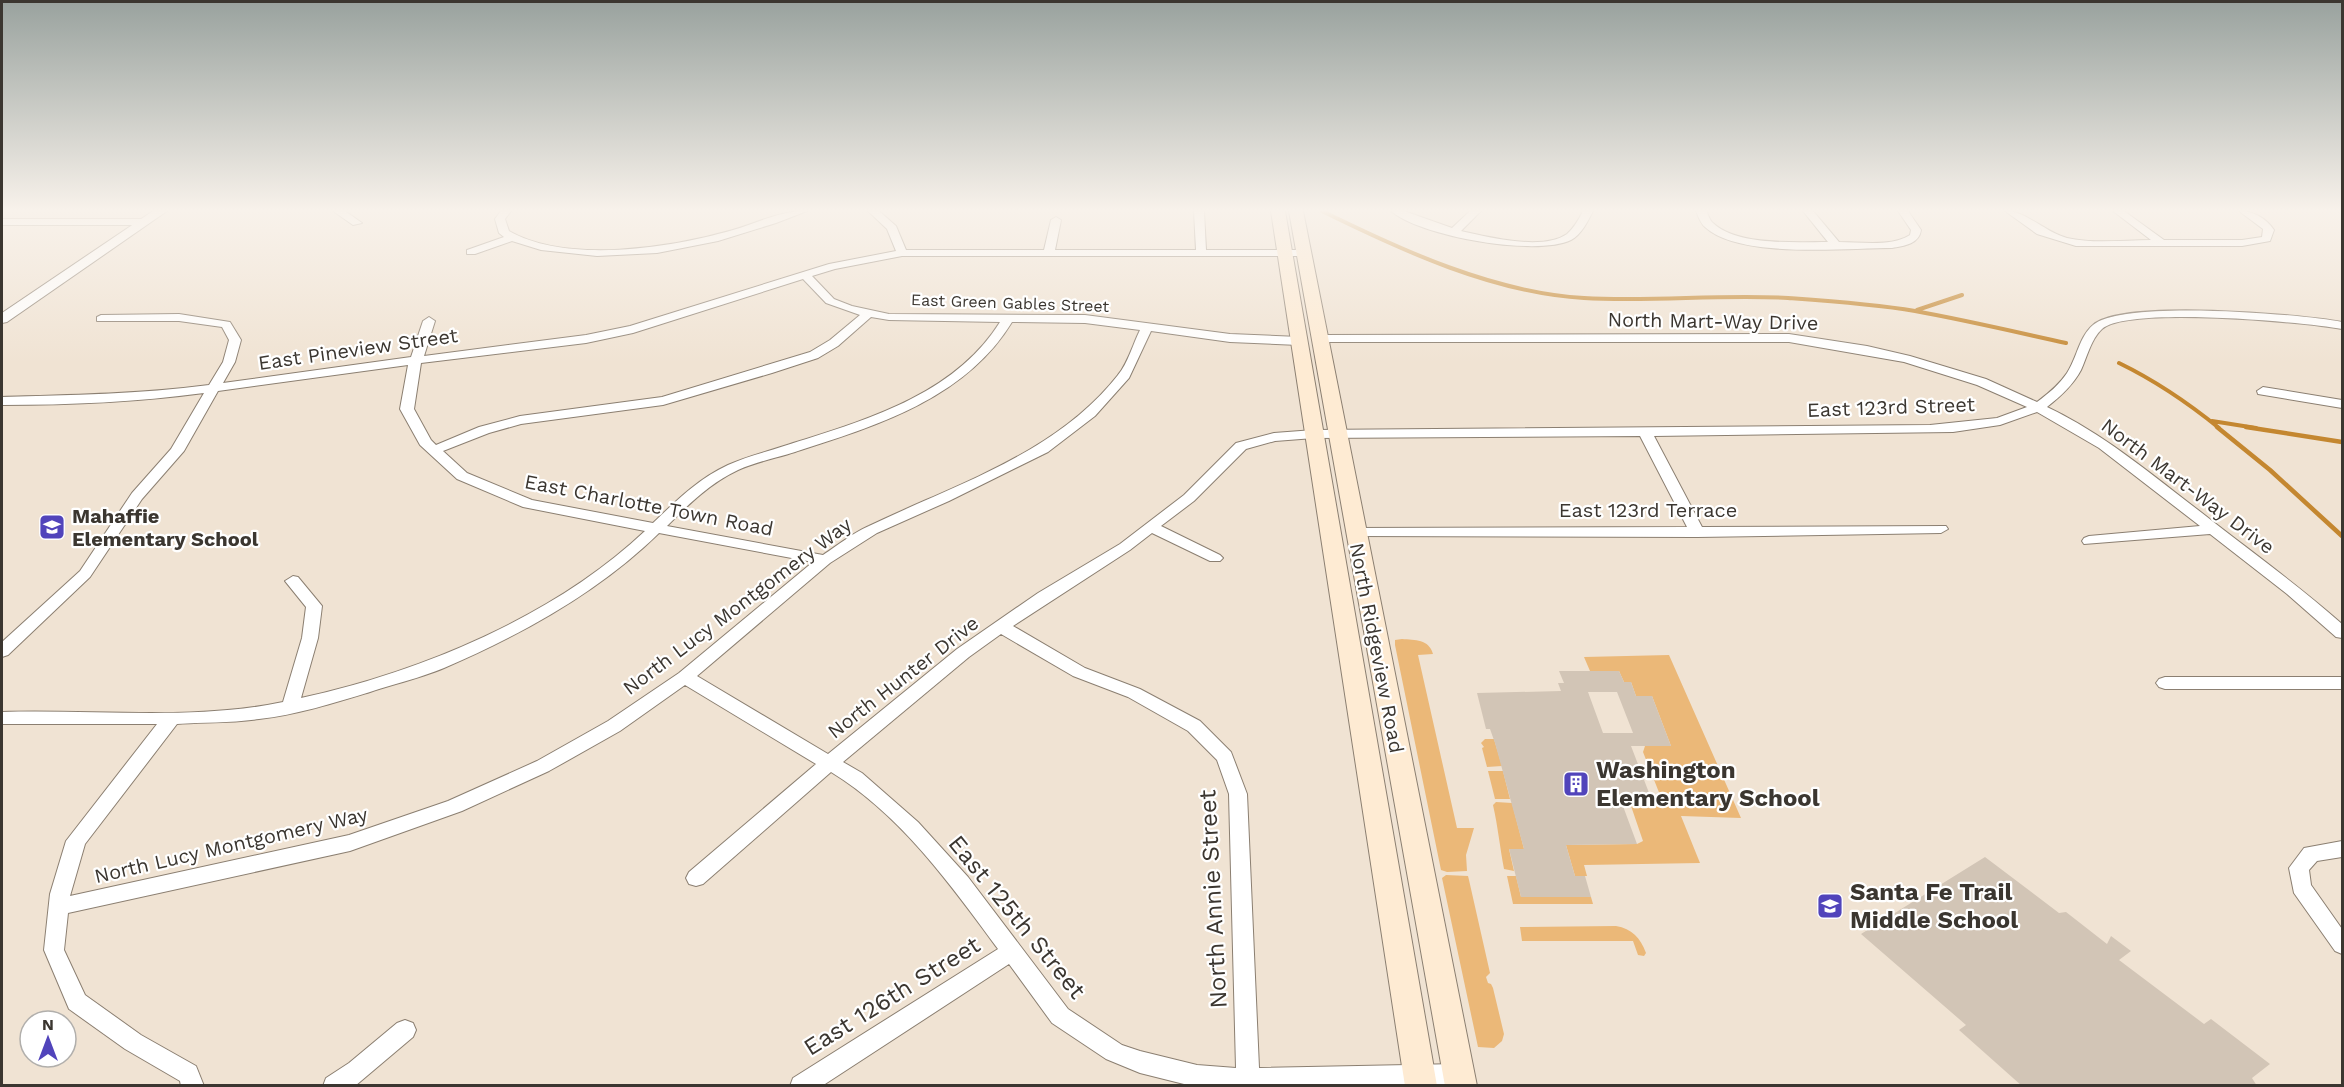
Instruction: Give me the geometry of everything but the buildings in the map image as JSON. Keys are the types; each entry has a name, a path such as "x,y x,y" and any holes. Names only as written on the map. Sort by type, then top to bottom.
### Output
{"main road":[{"name":"North Ridgeview Road","path":"1296,262 1310,340 1338,434 1460,1080"},
{"name":"North Ridgeview Road","path":"1310,340 1314,434 1420,1080"}],"street":[{"path":"2,319 87,262"},
{"path":"805,275 856,262"},
{"name":"East Green Gables Street","path":"805,275 830,302 849,309 889,317 1085,319 1230,338 1310,340"},
{"name":"East Pineview Street","path":"2,401 70,401 213,388 586,339 633,329 805,275"},
{"path":"434,450 484,430 520,420 663,401 768,370 814,355 834,343 869,313"},
{"name":"East 123rd Street","path":"1338,434 1946,428 2001,420 2036,406 2062,388 2096,328 2113,319 2139,315 2261,315 2343,325"},
{"path":"2,651 85,574 137,496 177,452 229,362 235,340 226,324 199,317 156,316 101,319"},
{"path":"2,718 172,718 260,713 333,697 436,665 502,633 578,590 631,552 700,486 734,467 856,428 923,399 951,381 975,361 995,340 1008,317"},
{"name":"East Charlotte Town Road","path":"429,321 416,361 407,409 425,442 462,476 528,504 825,560"},
{"name":"North Lucy Montgomery Way","path":"58,907 350,843 455,806 543,766 614,726 685,677 825,560 872,530 944,498 1043,449 1090,413 1125,375 1147,327"},
{"name":"North Mart-Way Drive","path":"1310,340 1789,338 1835,343 1925,363 1998,388 2036,406 2106,447 2343,633"},
{"path":"2263,391 2343,404"},
{"path":"1645,432 1697,532"},
{"name":"North Hunter Drive","path":"696,878 828,764 963,653 1151,528 1190,498 1241,446 1274,437 1338,434"},
{"path":"1151,528 1215,558"},
{"name":"East 123rd Terrace","path":"1355,531 1697,532 1941,529"},
{"path":"2089,541 2213,529"},
{"path":"290,707 310,638 314,606 293,581"},
{"name":"North Annie Street","path":"1001,627 1079,672 1134,693 1194,726 1226,757 1238,794 1248,1082"},
{"name":"East 125th Street","path":"685,677 855,778 910,827 961,884 1060,1016 1114,1052 1140,1062 1197,1076 1248,1082 1460,1080"},
{"path":"2165,683 2343,682"},
{"path":"172,718 113,790 76,841 60,894 54,950 77,1002 133,1042 188,1074 193,1086"},
{"path":"2343,849 2312,854 2299,868 2301,887 2343,945"},
{"name":"East 126th Street","path":"801,1086 1011,952"},
{"path":"334,1086 357,1071 405,1030"}],"shaded area":[{"path":"1395,640 1425,643 1433,654 1418,655 1457,828 1474,828 1466,855 1467,871 1441,870 1395,645"},
{"path":"1669,655 1741,818 1681,816 1700,863 1584,865 1587,876 1575,876 1566,845 1637,844 1643,841 1631,806 1664,805 1643,752 1645,746 1671,746 1652,696 1636,696 1631,682 1624,682 1619,671 1590,671 1584,657"},
{"path":"1485,739 1494,739 1502,766 1487,767 1482,748 1484,747 1481,743"},
{"path":"1488,771 1503,771 1510,799 1495,799"},
{"path":"1496,802 1512,803 1524,849 1509,849 1514,871 1504,869 1493,805"},
{"path":"1446,875 1468,876 1490,973 1486,977 1493,988 1504,1034 1502,1041 1494,1048 1478,1047 1442,878"},
{"path":"1507,876 1516,876 1521,897 1591,897 1593,904 1513,904"},
{"path":"1616,926 1627,929 1638,938 1646,953 1644,956 1638,955 1633,941 1522,941 1520,927"}],"waterway":[{"path":"1436,262 1482,279 1550,294 1610,299 1762,297 1852,303 1934,315 2066,343"},
{"path":"1917,310 1962,295"},
{"path":"2119,363 2171,392 2219,428"},
{"path":"2212,421 2256,428"},
{"path":"2217,427 2270,470 2342,536"},
{"path":"2246,427 2342,442"}],"place":[{"name":"Mahaffie Elementary School","path":"52,527"},
{"name":"Washington Elementary School","path":"1576,784"},
{"name":"Santa Fe Trail Middle School","path":"1830,906"}]}
